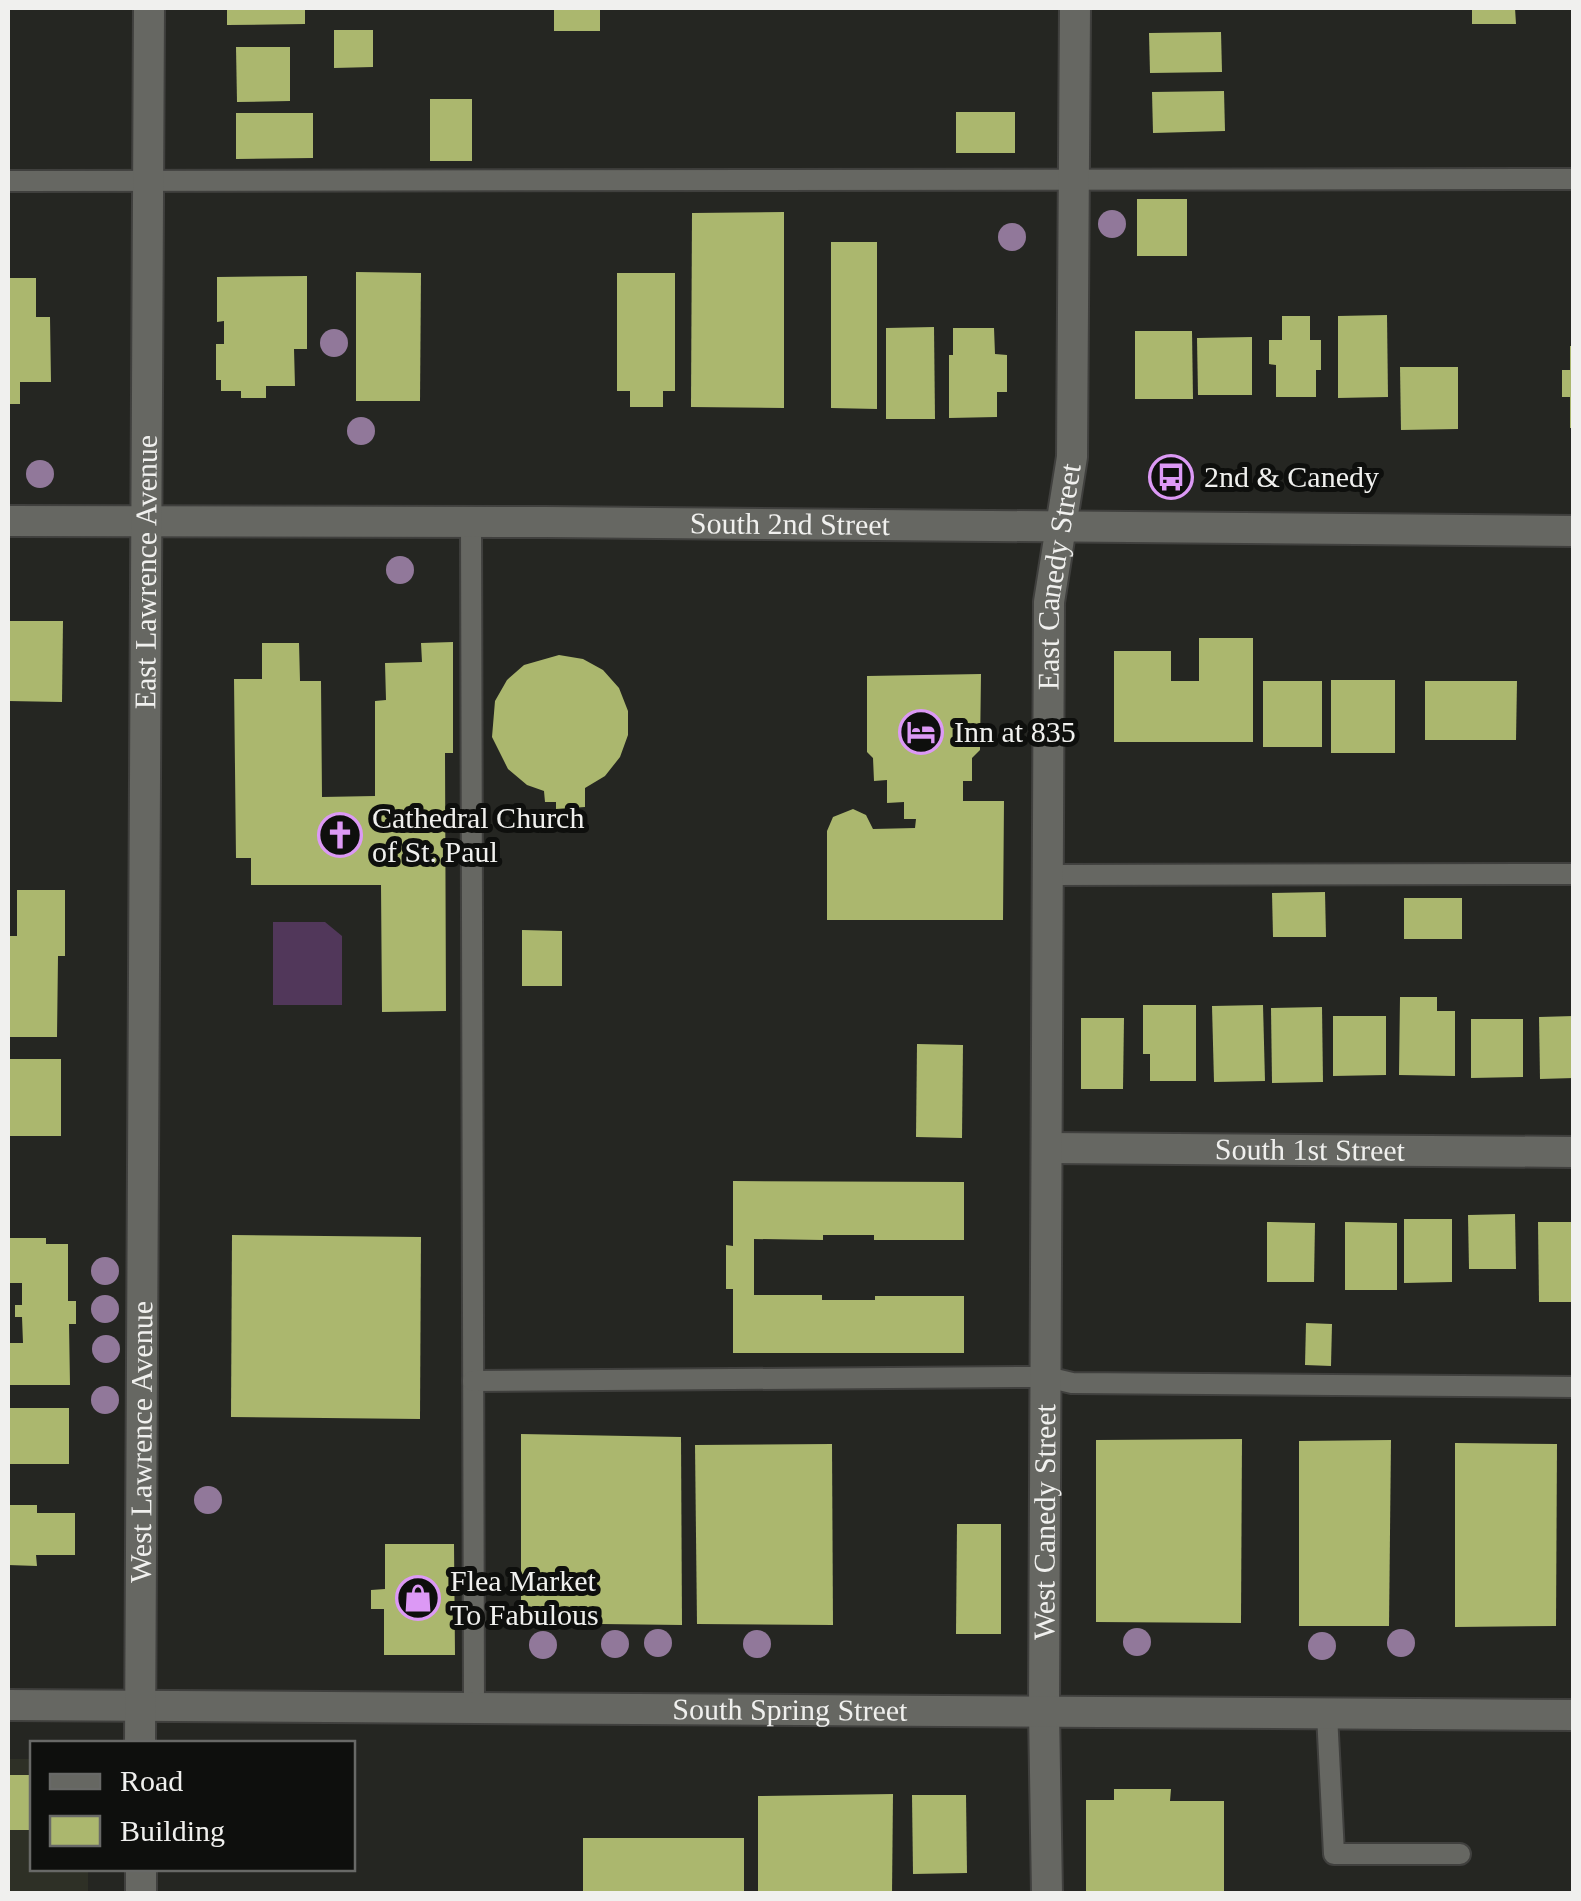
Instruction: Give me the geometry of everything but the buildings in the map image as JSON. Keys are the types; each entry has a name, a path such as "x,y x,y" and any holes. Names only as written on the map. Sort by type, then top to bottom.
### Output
{"street":[{"name":"East Lawrence Avenue","path":"145,1138 149,8"},
{"name":"East Canedy Street","path":"1048,1148 1049,602 1072,464 1076,8"},
{"name":"South 2nd Street","path":"8,521 1574,531"},
{"name":"West Lawrence Avenue","path":"140,1741 145,1138"},
{"name":"South 1st Street","path":"1048,1148 1574,1152"},
{"name":"West Canedy Street","path":"1047,1894 1044,1711 1048,1148"},
{"name":"South Spring Street","path":"8,1705 1574,1714"}],"lane":[{"path":"8,181 1574,179"},
{"path":"471,522 474,1709"},
{"path":"1049,875 1574,874"},
{"path":"473,1382 1046,1377 1072,1383 1574,1387"},
{"path":"1327,1714 1334,1854 1460,1854"}],"shaded area":[{"path":"273,922 325,922 342,936 342,1005 273,1005"},
{"path":"8,1759 30,1759 30,1871 88,1871 88,1893 8,1893"}],"place":[{"name":"2nd & Canedy","path":"1171,477"},
{"name":"Inn at 835","path":"921,732"},
{"name":"Cathedral Church of St. Paul","path":"340,835"},
{"name":"Flea Market To Fabulous","path":"418,1598"}]}
